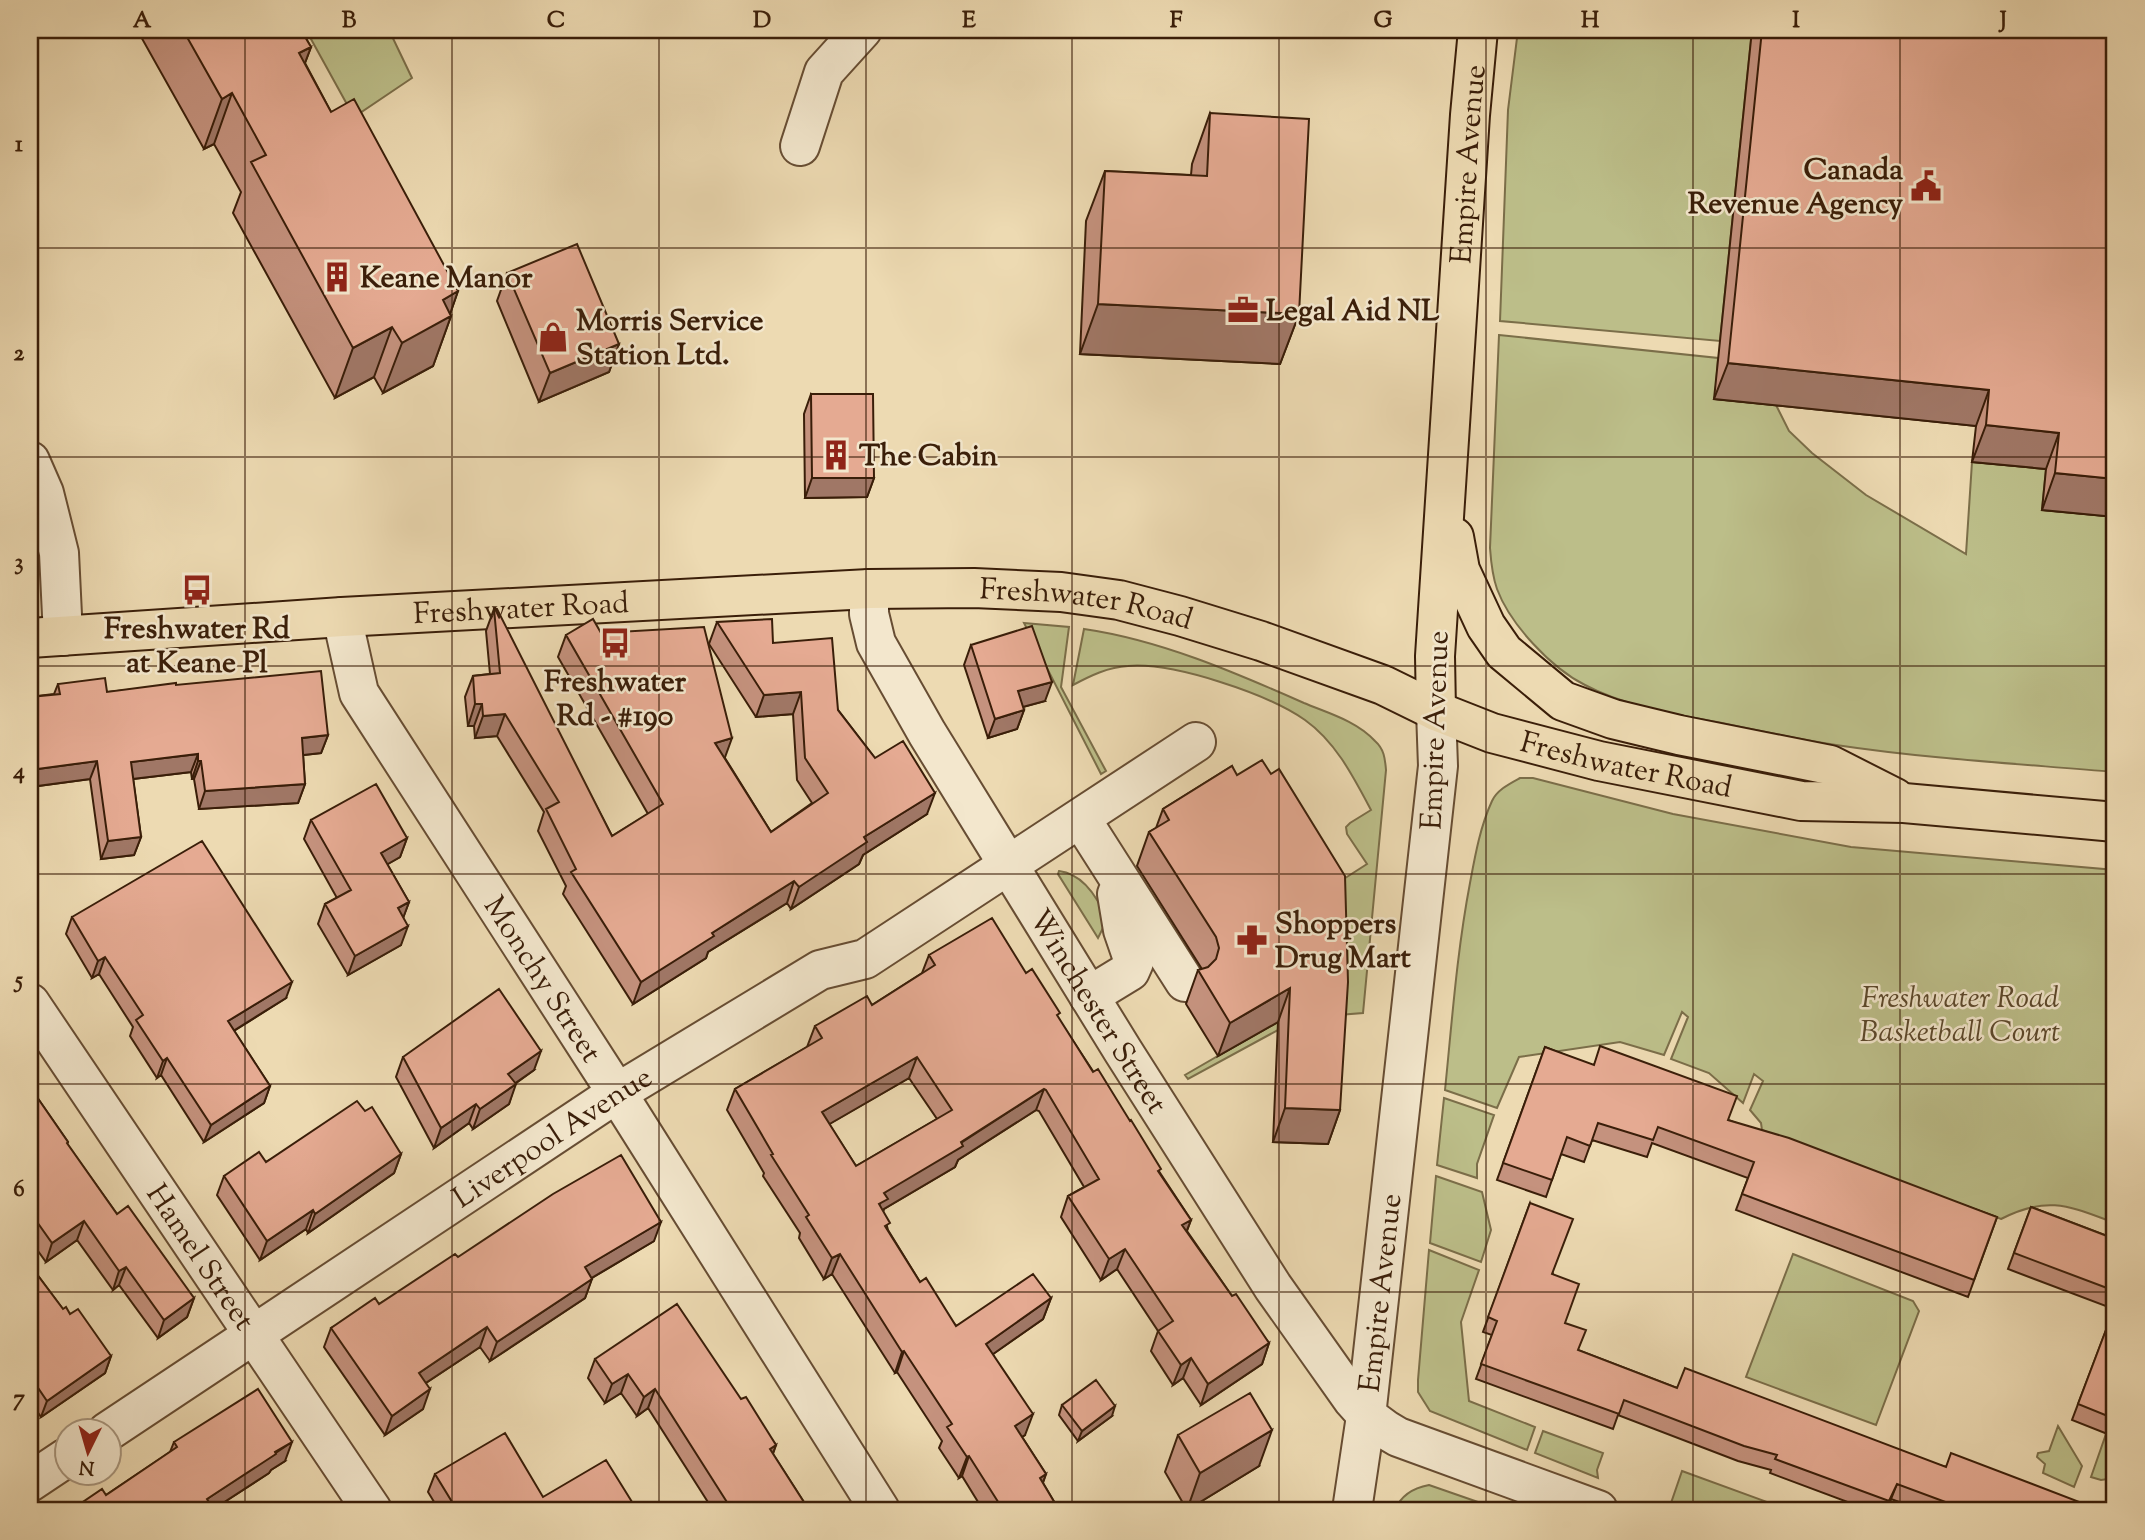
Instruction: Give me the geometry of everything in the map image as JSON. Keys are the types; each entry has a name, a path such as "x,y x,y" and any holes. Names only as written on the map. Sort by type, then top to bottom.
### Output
{"main road":[{"name":"Empire Avenue","path":"1436,711 1435,656 1469,115 1478,30"},
{"path":"1445,516 1456,541 1460,570 1486,626 1504,652 1563,701 1613,719 1666,732 1830,765 1904,803"},
{"name":"Freshwater Road","path":"46,637 342,617 869,589 1018,589 1061,592 1119,600 1261,641 1383,685 1436,711 1492,733 1599,761 1801,801 1904,803 2115,822"}],"street":[{"path":"800,146 824,72 862,30"},
{"path":"30,461 44,493 58,552 46,637"},
{"name":"Winchester Street","path":"869,589 869,614 876,643 927,733 1008,867 1273,1287 1336,1378 1366,1416 1381,1429 1398,1437 1598,1510"},
{"name":"Monchy Street","path":"342,617 359,693 617,1093 880,1510"},
{"name":"Empire Avenue","path":"1352,1510 1366,1416 1438,766 1436,711"},
{"name":"Liverpool Avenue","path":"122,1422 617,1093 820,971 865,959 1196,742"},
{"path":"1081,819 1185,982"},
{"path":"1089,996 1130,971 1134,962 1117,905 1116,874"},
{"name":"Hamel Street","path":"30,1003 372,1510"},
{"path":"30,1482 52,1467"}],"green space":[{"path":"306,30 389,30 412,78 354,117"},
{"path":"1518,30 1752,30 1720,341 1500,321 1508,110"},
{"path":"1499,335 1718,358 1715,399 1776,405 1789,431 1812,453 1866,495 1966,554 1972,462 2046,469 2042,510 2115,517 2115,772 1941,758 1779,735 1652,709 1617,699 1585,685 1559,668 1533,644 1511,616 1497,589 1493,574 1490,548"},
{"path":"1024,623 1069,627 1061,687 1106,771 1101,774"},
{"path":"1084,629 1169,649 1224,669 1351,723 1368,734 1380,747 1386,770 1363,1013 1300,1018 1188,1079 1185,1075 1335,988 1339,882 1367,864 1347,834 1346,827 1371,810 1343,761 1316,729 1289,710 1245,690 1194,674 1147,666 1113,668 1073,685"},
{"name":"Freshwater Road Basketball Court","path":"1520,778 1533,778 1673,814 1851,847 2115,870 2115,1223 2071,1208 2046,1205 2032,1207 2001,1219 1762,1130 1761,1123 1750,1110 1763,1081 1754,1074 1743,1103 1709,1073 1671,1059 1688,1017 1682,1012 1664,1055 1620,1042 1519,1057 1497,1108 1445,1090 1455,986 1478,842 1494,797"},
{"path":"1059,871 1083,882 1099,903 1107,920 1098,938 1058,874"},
{"path":"1444,1098 1494,1115 1477,1164 1477,1178 1437,1165"},
{"path":"1436,1176 1482,1192 1491,1230 1481,1262 1430,1243"},
{"path":"1429,1250 1479,1270 1461,1322 1469,1401 1535,1427 1527,1450 1430,1411 1418,1392"},
{"path":"1793,1254 1913,1301 1919,1311 1876,1425 1746,1377"},
{"path":"2058,1426 2082,1466 2074,1487 2043,1473 2045,1464 2037,1457 2038,1453 2049,1451"},
{"path":"1543,1431 1603,1453 1597,1470 1598,1478 1535,1453"},
{"path":"2106,1434 2115,1437 2115,1478 2101,1480 2091,1477"},
{"path":"1682,1471 1789,1510 1680,1510 1670,1506"},
{"path":"1429,1485 1501,1510 1395,1510 1408,1493"}],"building":[{"path":"183,30 301,30 311,47 299,53 331,112 354,99 458,291 443,300 451,316 402,343 392,327 353,348 251,162 266,155 232,93 222,99"},
{"name":"Canada Revenue Agency","path":"1762,30 2115,30 2115,479 2055,473 2059,433 1986,425 1989,390 1728,363"},
{"path":"1210,113 1309,119 1299,314 1098,304 1105,171 1207,176"},
{"path":"577,244 619,344 550,373 507,273"},
{"name":"The Cabin","path":"811,394 873,394 874,478 812,478"},
{"path":"494,609 497,609 612,836 663,804 566,635 593,619 601,633 704,627 732,738 715,743 771,832 828,793 805,758 801,692 764,695 717,622 772,619 773,643 832,638 838,710 875,758 903,741 935,793 864,837 867,842 799,887 794,881 641,982 571,872 576,869 546,809 559,802 505,714 483,716 482,704 475,704 473,676 500,673"},
{"path":"1032,626 1052,682 1018,691 1024,710 995,719 971,645"},
{"path":"321,671 328,735 302,738 305,784 205,791 198,754 131,762 141,837 108,841 97,761 30,770 30,697 60,694 58,684 105,678 107,692 176,683"},
{"name":"Shoppers Drug Mart","path":"1262,760 1271,774 1279,769 1345,876 1348,982 1340,1110 1285,1108 1290,988 1230,1023 1198,970 1208,967 1216,959 1219,948 1216,937 1149,832 1169,820 1163,809 1232,766 1237,775"},
{"path":"376,784 407,838 381,853 409,902 398,908 408,926 355,956 325,904 351,890 311,820"},
{"path":"202,841 292,982 228,1021 270,1086 211,1125 167,1058 163,1061 136,1020 143,1015 105,957 98,961 72,917"},
{"path":"992,918 1026,973 1032,969 1093,1072 1098,1069 1131,1120 1161,1169 1158,1171 1191,1220 1182,1225 1232,1296 1236,1294 1269,1343 1208,1384 1191,1358 1181,1365 1158,1331 1173,1321 1125,1249 1109,1259 1068,1196 1099,1179 1044,1089 961,1142 963,1146 884,1193 888,1199 879,1204 890,1223 885,1226 920,1282 926,1278 956,1326 1033,1274 1051,1298 986,1344 1033,1414 1015,1426 1046,1474 1040,1478 1059,1510 998,1510 1002,1508 947,1427 952,1424 904,1351 902,1352 840,1254 832,1258 806,1217 809,1215 771,1155 773,1154 735,1089 822,1038 815,1026 867,996 872,1005 935,965 929,955","holes":["917,1057 952,1110 856,1166 822,1112"]},
{"path":"499,989 541,1051 508,1074 516,1084 480,1109 476,1104 441,1128 403,1057"},
{"path":"1600,1046 1737,1096 1728,1120 1789,1138 1997,1217 1974,1280 1742,1194 1754,1162 1658,1127 1653,1140 1598,1123 1590,1146 1567,1137 1552,1180 1503,1163 1545,1047 1594,1065"},
{"path":"30,1087 117,1214 128,1206 194,1298 164,1320 126,1267 119,1271 84,1221 52,1243 30,1212"},
{"path":"357,1101 365,1111 372,1107 401,1154 315,1214 313,1210 267,1241 224,1176 259,1152 266,1162"},
{"path":"621,1155 661,1222 585,1267 592,1279 497,1342 487,1327 419,1373 430,1389 392,1416 331,1328 375,1298 379,1304 455,1254 458,1257 553,1194"},
{"path":"1530,1203 1573,1219 1552,1274 1579,1284 1565,1323 1586,1330 1578,1350 1677,1388 1685,1368 1946,1467 1951,1453 2082,1503 2079,1510 1967,1510 1897,1484 1889,1501 1775,1459 1777,1455 1744,1446 1624,1400 1619,1414 1481,1364 1497,1321 1488,1317"},
{"path":"2031,1207 2115,1239 2115,1291 2014,1253"},
{"path":"30,1265 63,1309 66,1307 70,1314 78,1309 111,1356 47,1401 30,1376"},
{"path":"677,1304 741,1399 746,1397 776,1445 770,1449 809,1510 732,1510 655,1389 644,1397 628,1374 612,1384 595,1359"},
{"path":"2115,1306 2115,1419 2078,1404"},
{"path":"1096,1380 1115,1406 1082,1431 1062,1405"},
{"path":"258,1389 292,1442 207,1499 210,1504 200,1510 71,1510 102,1489 106,1495 116,1488 122,1488 122,1484 177,1447 174,1442"},
{"path":"1250,1393 1272,1430 1200,1473 1178,1435"},
{"path":"505,1433 543,1497 606,1460 637,1510 457,1510 435,1474"}],"place":[{"name":"Canada Revenue Agency","path":"1926,186"},
{"name":"Keane Manor","path":"337,277"},
{"name":"Legal Aid NL","path":"1243,310"},
{"name":"Morris Service Station Ltd.","path":"553,337"},
{"name":"The Cabin","path":"836,455"},
{"name":"Freshwater Rd at Keane Pl","path":"197,590"},
{"name":"Freshwater Rd - #190","path":"615,643"},
{"name":"Shoppers Drug Mart","path":"1252,940"}]}
